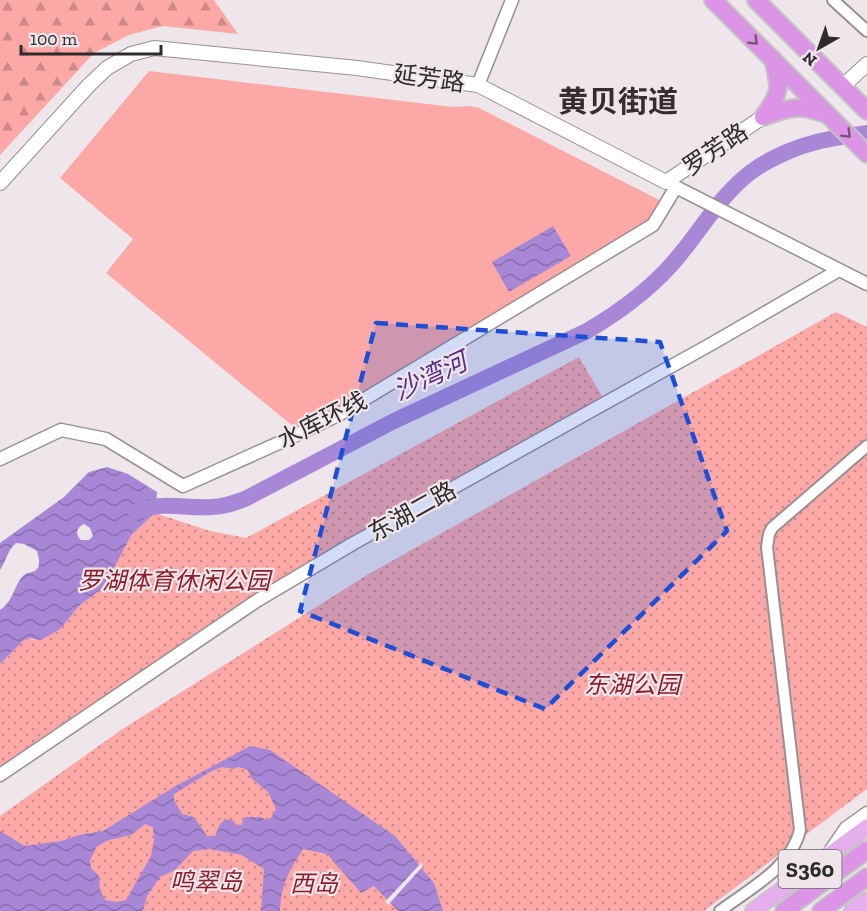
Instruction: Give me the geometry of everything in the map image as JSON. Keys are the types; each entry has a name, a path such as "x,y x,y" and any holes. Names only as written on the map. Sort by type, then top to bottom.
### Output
{"highway":[{"path":"713,0 867,154"},
{"path":"756,0 867,111"},
{"path":"763,117 776,98 778,89 772,58"},
{"path":"763,117 798,107 828,115"},
{"name":"S360","path":"784,911 867,850"},
{"path":"821,911 862,880"},
{"path":"830,911 862,880"}],"main road":[{"name":"延芳路","path":"0,183 88,85 108,68 131,54 154,48 357,68 478,85 671,184"},
{"path":"847,90 867,64"},
{"name":"罗芳路","path":"671,184 763,117"},
{"name":"S360","path":"753,911 867,827"},
{"name":"S360","path":"852,911 866,902"}],"street":[{"path":"478,85 512,0"},
{"path":"833,0 867,31"},
{"name":"延芳路","path":"671,184 867,284"},
{"name":"水库环线","path":"0,459 61,430 106,439 183,486 340,414 652,225 671,184"},
{"name":"东湖二路","path":"0,775 258,600 354,543 713,343 839,270"},
{"path":"720,911 777,869 798,841 800,830 767,547 769,534 772,528 867,446"},
{"path":"824,860 846,828 867,813"}],"highlighted area":[{"path":"376,323 660,342 727,531 545,709 300,611"}],"green space":[{"path":"0,0 214,0 238,34 163,26 129,35 94,53 0,155"},
{"path":"149,71 453,107 479,108 669,205 655,229 343,419 300,432 106,273 133,239 60,178"},
{"name":"东湖公园","path":"836,312 867,327 867,789 704,911 0,911 0,816 121,730 367,575"},
{"name":"罗湖体育休闲公园","path":"579,357 603,398 258,593 0,769 0,664 24,640 29,638 34,640 68,619 79,606 100,590 132,534 155,513 210,531 246,538"}],"water":[{"path":"553,226 571,256 509,292 492,262"},
{"path":"107,467 128,474 157,492 155,513 132,534 100,590 79,606 60,629 41,640 29,638 24,640 0,664 0,610 8,602 21,579 36,570 39,562 37,551 24,544 16,543 0,570 0,543 64,497 89,472","holes":["84,524 90,528 93,536 89,540 81,540 77,533 79,527"]},
{"path":"250,746 270,750 395,836 434,883 443,911 398,911 374,886 361,893 327,854 303,849 287,878 280,911 261,911 264,869 242,855 210,849 193,851 175,870 160,877 147,896 143,911 0,911 0,831 25,846 61,841 103,831 174,787","holes":["222,767 233,769 238,767 248,770 251,778 268,792 276,809 271,818 266,820 261,817 245,817 241,825 236,826 234,821 225,819 215,836 207,836 194,817 182,814 174,800 174,794","145,824 153,827 154,840 151,856 126,900 117,902 105,900 100,889 99,876 91,868 90,860 97,846 109,840 131,835"]}],"pier":[{"path":"421,863 423,866 388,905 385,902"}],"waterway":[{"name":"沙湾河","path":"136,512 156,506 221,506 245,499 394,421 587,331 613,315 662,275 722,200 751,172 772,159 805,145 867,133"}],"district":[{"name":"黄贝街道","path":"618,102"}],"park label":[{"name":"鸣翠岛","path":"206,881"},
{"name":"西岛","path":"314,883"}]}
